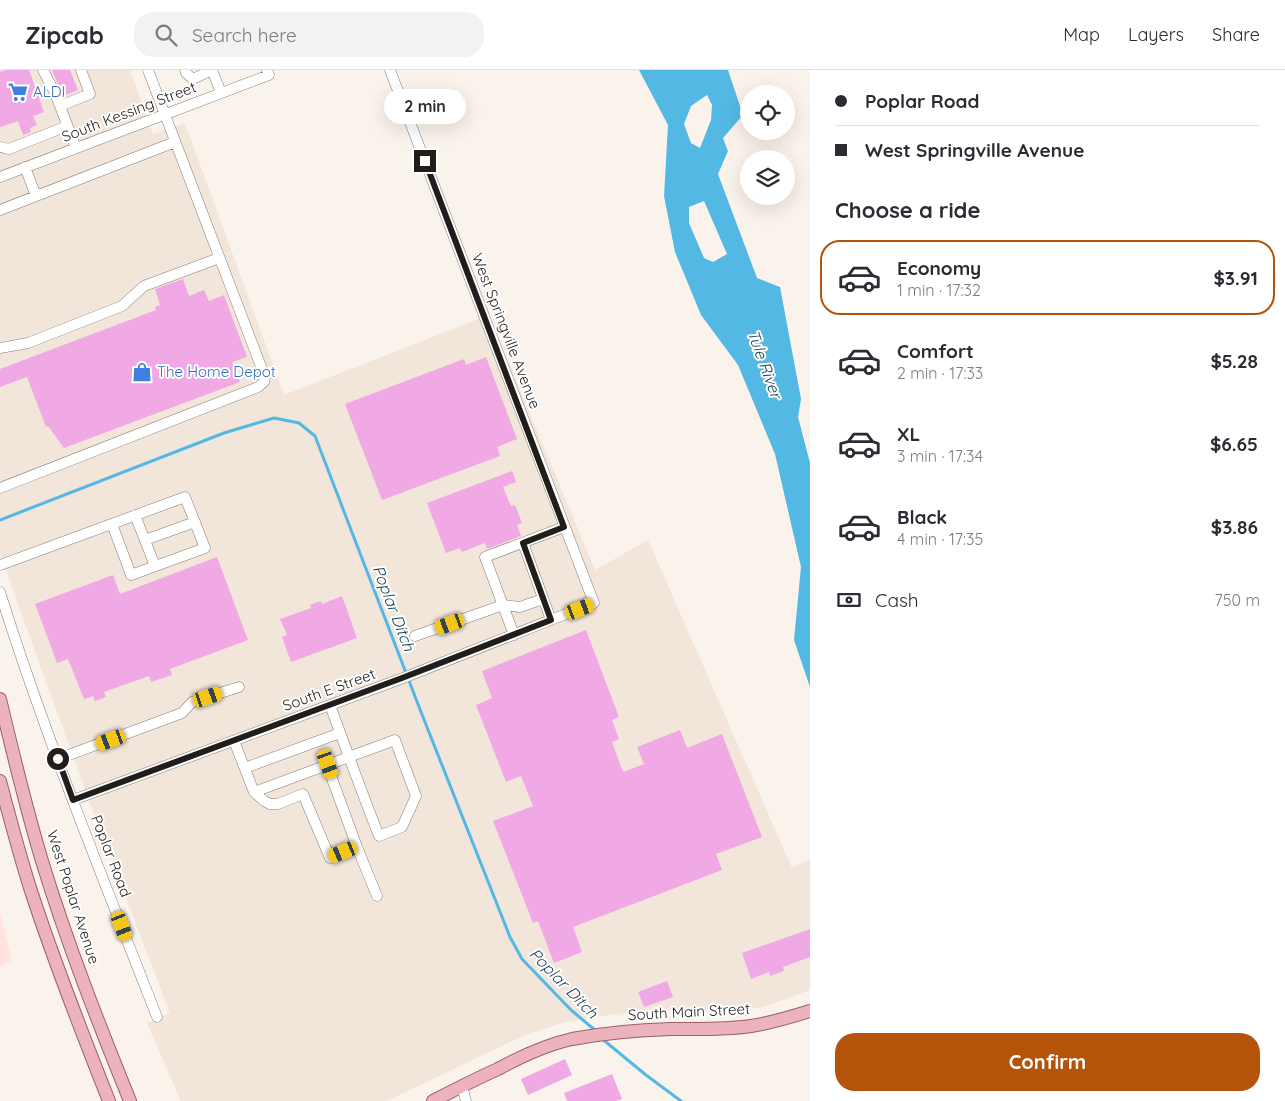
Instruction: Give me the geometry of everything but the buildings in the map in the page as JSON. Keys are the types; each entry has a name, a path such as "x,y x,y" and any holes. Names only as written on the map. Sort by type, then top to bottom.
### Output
{"main road":[{"name":"West Poplar Avenue","path":"0,699 28,811 56,904 130,1101"},
{"path":"0,781 43,927 109,1101"},
{"name":"South Main Street","path":"433,1101 534,1051 562,1042 625,1032 744,1027 777,1021 810,1011"}],"street":[{"path":"43,70 56,94 76,148"},
{"path":"60,106 90,94 81,70"},
{"path":"0,488 264,382 265,377 148,70"},
{"path":"185,70 193,79 212,70 221,93"},
{"name":"West Springville Avenue","path":"390,70 594,604"},
{"name":"South Kessing Street","path":"0,177 221,93 268,73"},
{"path":"0,147 9,149 67,126"},
{"path":"0,210 175,142"},
{"path":"26,168 36,196"},
{"path":"0,348 28,343 122,306 144,286 219,258"},
{"path":"0,565 112,524 135,516 186,497 205,548 131,575 112,524"},
{"path":"135,516 155,566"},
{"path":"145,540 195,522"},
{"path":"514,635 485,557 564,527"},
{"path":"523,543 551,620"},
{"name":"Poplar Road","path":"0,592 19,652 73,800 157,1017"},
{"path":"415,636 503,604 520,607 543,599"},
{"name":"South E Street","path":"73,800 330,705 594,604"},
{"path":"58,759 182,714 192,702 239,686"},
{"path":"254,792 349,756 395,740 416,796 402,827 379,836 349,756 340,733 330,705"},
{"path":"245,768 340,733"},
{"path":"234,741 254,792 264,801 270,804 278,804 303,794 330,858 357,847"},
{"path":"328,764 376,896"},
{"path":"462,1086 466,1101"}],"shaded area":[{"path":"0,70 130,70 153,134 185,123 284,395 489,315 595,570 648,540 792,868 810,859 810,990 764,1007 724,1011 682,1009 636,1012 566,1022 512,1041 387,1101 181,1101 147,1023 170,1013 93,812 0,554"},
{"path":"0,912 12,961 0,966"}],"water":[{"name":"Tule River","path":"639,70 728,70 740,106 740,118 723,138 728,151 718,174 757,278 780,287 801,399 798,417 810,463 810,687 794,640 801,567 775,454 738,365 701,315 675,252 664,196 668,125","holes":["707,95 712,105 711,120 700,148 691,143 684,124 691,106","704,201 727,254 713,262 704,258 689,223 689,207"]}],"waterway":[{"name":"Poplar Ditch","path":"0,520 224,433 274,418 299,423 315,436 510,937 522,959 571,1010 596,1031"},
{"name":"Poplar Ditch","path":"601,1038 681,1101"}],"place":[{"name":"ALDI","path":"18,92"},
{"name":"The Home Depot","path":"142,372"}],"route":[{"path":"58,759 73,800 402,678 551,620 523,543 564,527 425,161"}]}
